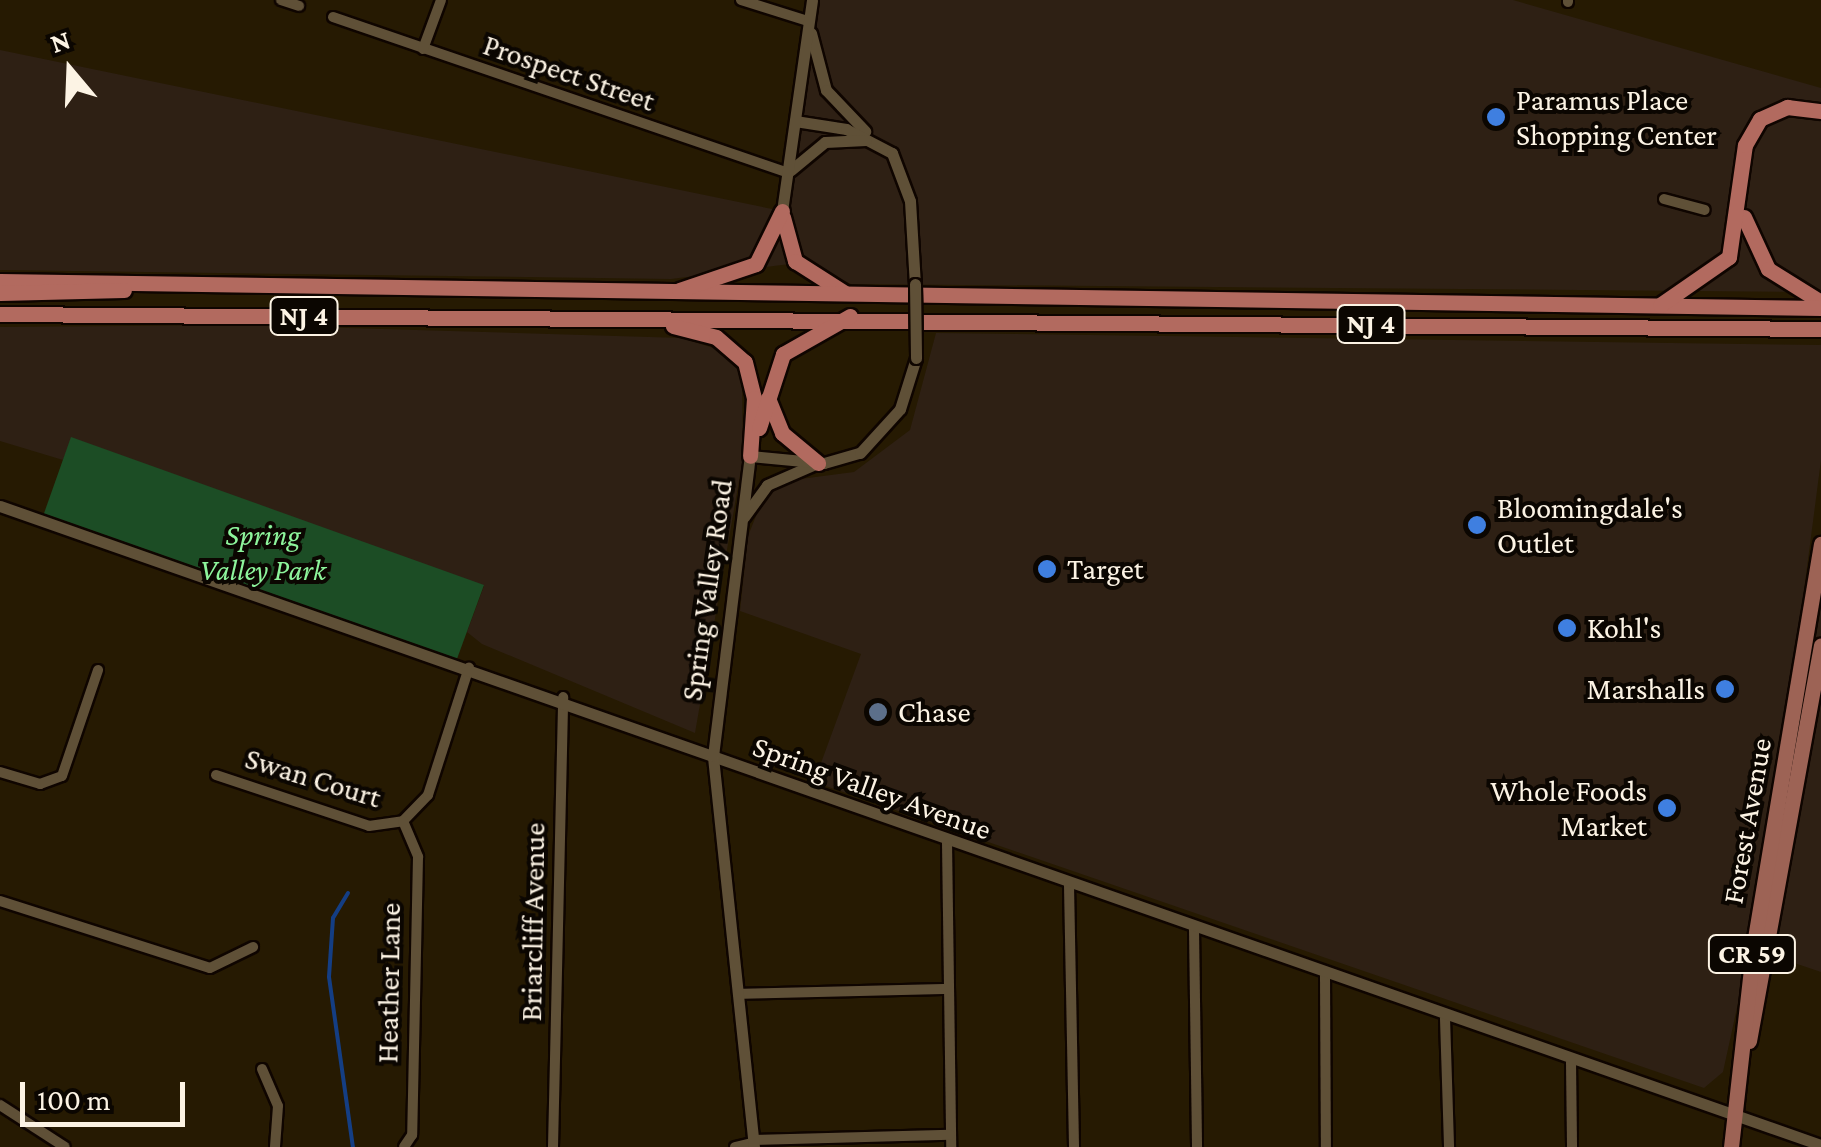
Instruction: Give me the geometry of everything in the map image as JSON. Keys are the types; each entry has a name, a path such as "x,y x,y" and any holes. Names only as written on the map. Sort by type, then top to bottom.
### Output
{"highway":[{"path":"1657,306 1718,270 1742,211 1751,132 1787,108 1821,111"},
{"path":"658,296 756,264 782,211"},
{"path":"782,211 795,260 854,297"},
{"path":"1742,211 1768,269 1821,305"},
{"path":"0,281 148,287"},
{"name":"NJ 4","path":"0,294 148,287 658,296 1821,305"},
{"name":"NJ 4","path":"0,314 609,319 850,316 1821,329"},
{"path":"750,456 788,348 850,316"},
{"path":"609,319 690,328 740,354 754,398 750,456"},
{"path":"768,398 782,433 818,464"}],"main road":[{"name":"Forest Avenue","path":"1731,1112 1818,583 1821,544"},
{"name":"Forest Avenue","path":"1731,1112 1769,962 1821,647"},
{"name":"CR 59","path":"1731,1112 1731,1147"}],"street":[{"path":"282,0 298,6"},
{"path":"423,49 440,0"},
{"path":"741,0 808,22"},
{"path":"782,211 812,0"},
{"name":"Prospect Street","path":"333,17 789,173"},
{"name":"Spring Valley Road","path":"753,1143 713,756 750,456 818,464 875,442 900,409 916,358 915,284 906,182 876,141 826,90 808,22"},
{"path":"795,120 876,141"},
{"path":"789,173 825,142 876,141"},
{"path":"1664,199 1706,210"},
{"path":"740,524 767,485 818,464"},
{"name":"Spring Valley Avenue","path":"0,506 563,697 946,842 1571,1062 1821,1145"},
{"name":"Swan Court","path":"216,775 369,826 403,821 428,795 470,666"},
{"path":"0,772 40,784 62,776 98,670"},
{"name":"Briarcliff Avenue","path":"553,1147 563,697"},
{"name":"Heather Lane","path":"403,821 418,858 404,1147"},
{"path":"735,1147 753,1143 951,1141 946,842"},
{"path":"1069,885 1074,1147"},
{"path":"0,901 210,968 236,963 253,947"},
{"path":"1194,929 1198,1147"},
{"path":"1325,975 1326,1147"},
{"path":"738,994 948,989"},
{"path":"1445,1018 1449,1147"},
{"path":"1571,1062 1572,1147"},
{"path":"262,1069 278,1106 275,1147"},
{"path":"0,1105 65,1147"}],"shaded area":[{"path":"812,0 1513,0 1821,88 1821,292 851,284 805,262 671,279 0,270 0,50 782,211"},
{"path":"247,325 682,338 726,352 742,375 743,458 695,733 482,644 467,632 484,586 72,438 63,460 0,441 0,327"},
{"path":"936,333 1821,345 1821,460 1803,598 1821,604 1821,972 1750,948 1723,1072 1704,1088 814,782 861,654 740,611 748,536 762,501 785,481 854,472 910,430"}],"green space":[{"name":"Spring Valley Park","path":"71,437 484,585 454,667 42,519"}],"waterway":[{"path":"348,893 333,918 329,977 353,1147"}],"place":[{"name":"Paramus Place Shopping Center","path":"1496,117"},
{"name":"Bloomingdale's Outlet","path":"1477,525"},
{"name":"Target","path":"1047,569"},
{"name":"Kohl's","path":"1567,628"},
{"name":"Marshalls","path":"1725,689"},
{"name":"Chase","path":"878,712"},
{"name":"Whole Foods Market","path":"1667,808"}]}
